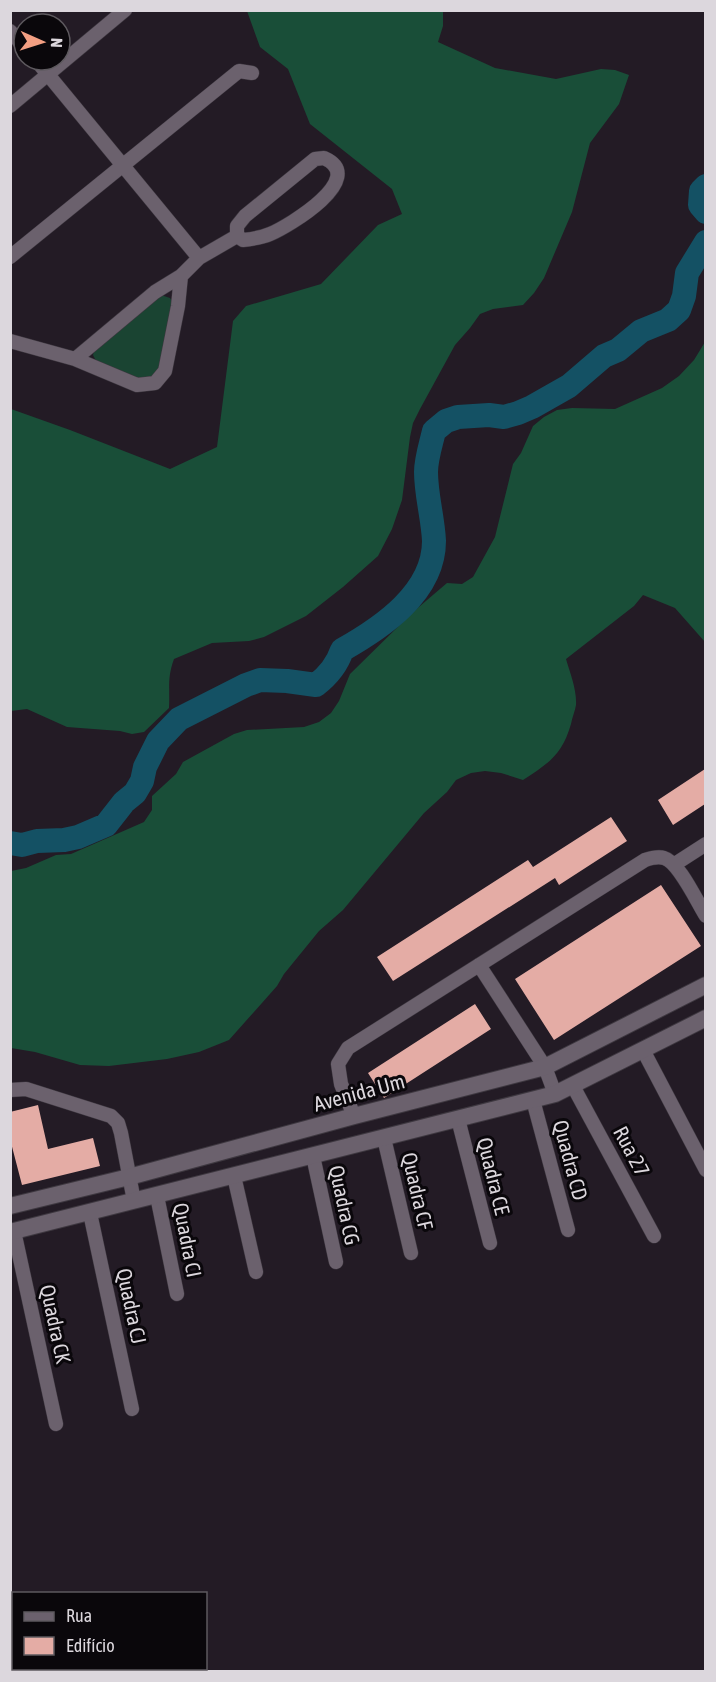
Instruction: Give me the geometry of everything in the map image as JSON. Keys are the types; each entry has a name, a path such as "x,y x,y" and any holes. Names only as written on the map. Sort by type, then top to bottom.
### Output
{"street":[{"path":"10,106 125,10"},
{"path":"10,257 239,71 252,73"},
{"path":"46,72 199,258"},
{"path":"324,158 332,161 337,167 338,177 334,185 306,213 285,227 261,237 243,240 237,236 237,226 245,216 315,159 324,158"},
{"path":"75,359 156,292 181,276 199,258 237,236"},
{"path":"10,341 75,359 137,385 156,383 165,371 178,306 181,276"},
{"path":"675,864 705,844"},
{"path":"354,1116 341,1084 338,1064 348,1048 645,860 657,857 666,858 675,864 705,916"},
{"path":"479,965 545,1067 555,1094"},
{"name":"Avenida Um","path":"10,1206 129,1177 545,1067 705,985"},
{"path":"12,1232 533,1101 573,1086 705,1018"},
{"path":"642,1050 705,1170"},
{"name":"Rua 27","path":"573,1086 654,1236"},
{"path":"10,1090 26,1089 111,1116 118,1123 121,1133 134,1201"},
{"name":"Quadra CD","path":"533,1101 568,1230"},
{"name":"Quadra CE","path":"458,1119 490,1243"},
{"name":"Quadra CF","path":"384,1138 411,1253"},
{"name":"Quadra CG","path":"313,1156 336,1262"},
{"path":"234,1176 256,1272"},
{"name":"Quadra CI","path":"157,1196 177,1293"},
{"name":"Quadra CJ","path":"90,1213 132,1409"},
{"name":"Quadra CK","path":"12,1232 56,1424"}],"green space":[{"path":"247,11 443,11 443,26 438,42 495,68 556,79 601,69 615,70 629,75 619,104 590,143 572,212 544,278 523,305 493,309 480,314 455,345 420,409 413,423 410,437 402,500 392,529 378,556 306,616 264,637 249,641 212,643 174,659 170,678 169,708 144,732 132,734 67,727 27,709 11,711 11,409 170,469 217,447 233,321 246,306 321,284 378,225 402,214 392,189 310,124 288,69 260,47"},
{"path":"161,295 170,298 173,303 160,368 150,379 140,379 96,361 93,355 95,348"},
{"path":"705,342 705,642 675,608 643,595 634,606 566,659 576,705 567,735 559,751 523,780 485,771 471,773 456,780 447,792 424,813 343,910 319,931 277,986 229,1040 199,1052 167,1059 109,1066 80,1065 35,1052 11,1048 11,871 26,868 56,855 71,854 144,822 152,810 152,796 176,774 183,762 234,734 247,730 304,727 319,722 331,713 339,701 350,674 413,612 447,583 462,584 473,577 495,537 513,464 521,453 533,426 557,410 615,409 662,388 679,376 694,360"}],"building":[{"path":"705,769 705,804 673,825 658,800"},
{"path":"611,817 627,841 559,885 555,878 393,981 377,957 528,860 533,867"},
{"path":"661,885 701,946 554,1040 515,979"},
{"path":"475,1004 491,1029 384,1098 368,1073"},
{"path":"38,1105 48,1149 93,1138 100,1166 22,1185 10,1139 10,1112"}],"waterway":[{"path":"706,186 701,191 700,205 706,212"},
{"path":"10,843 22,845 37,841 64,840 78,837 106,825 124,802 135,793 158,741 179,719 260,680 316,685 321,681 335,665 342,650 373,631 403,607 425,577 432,560 434,541 426,472 434,431 446,421 458,417 489,415 504,417 532,407 569,386 604,356 618,350 641,331 668,320 679,310 684,296 687,273 706,242"}]}
